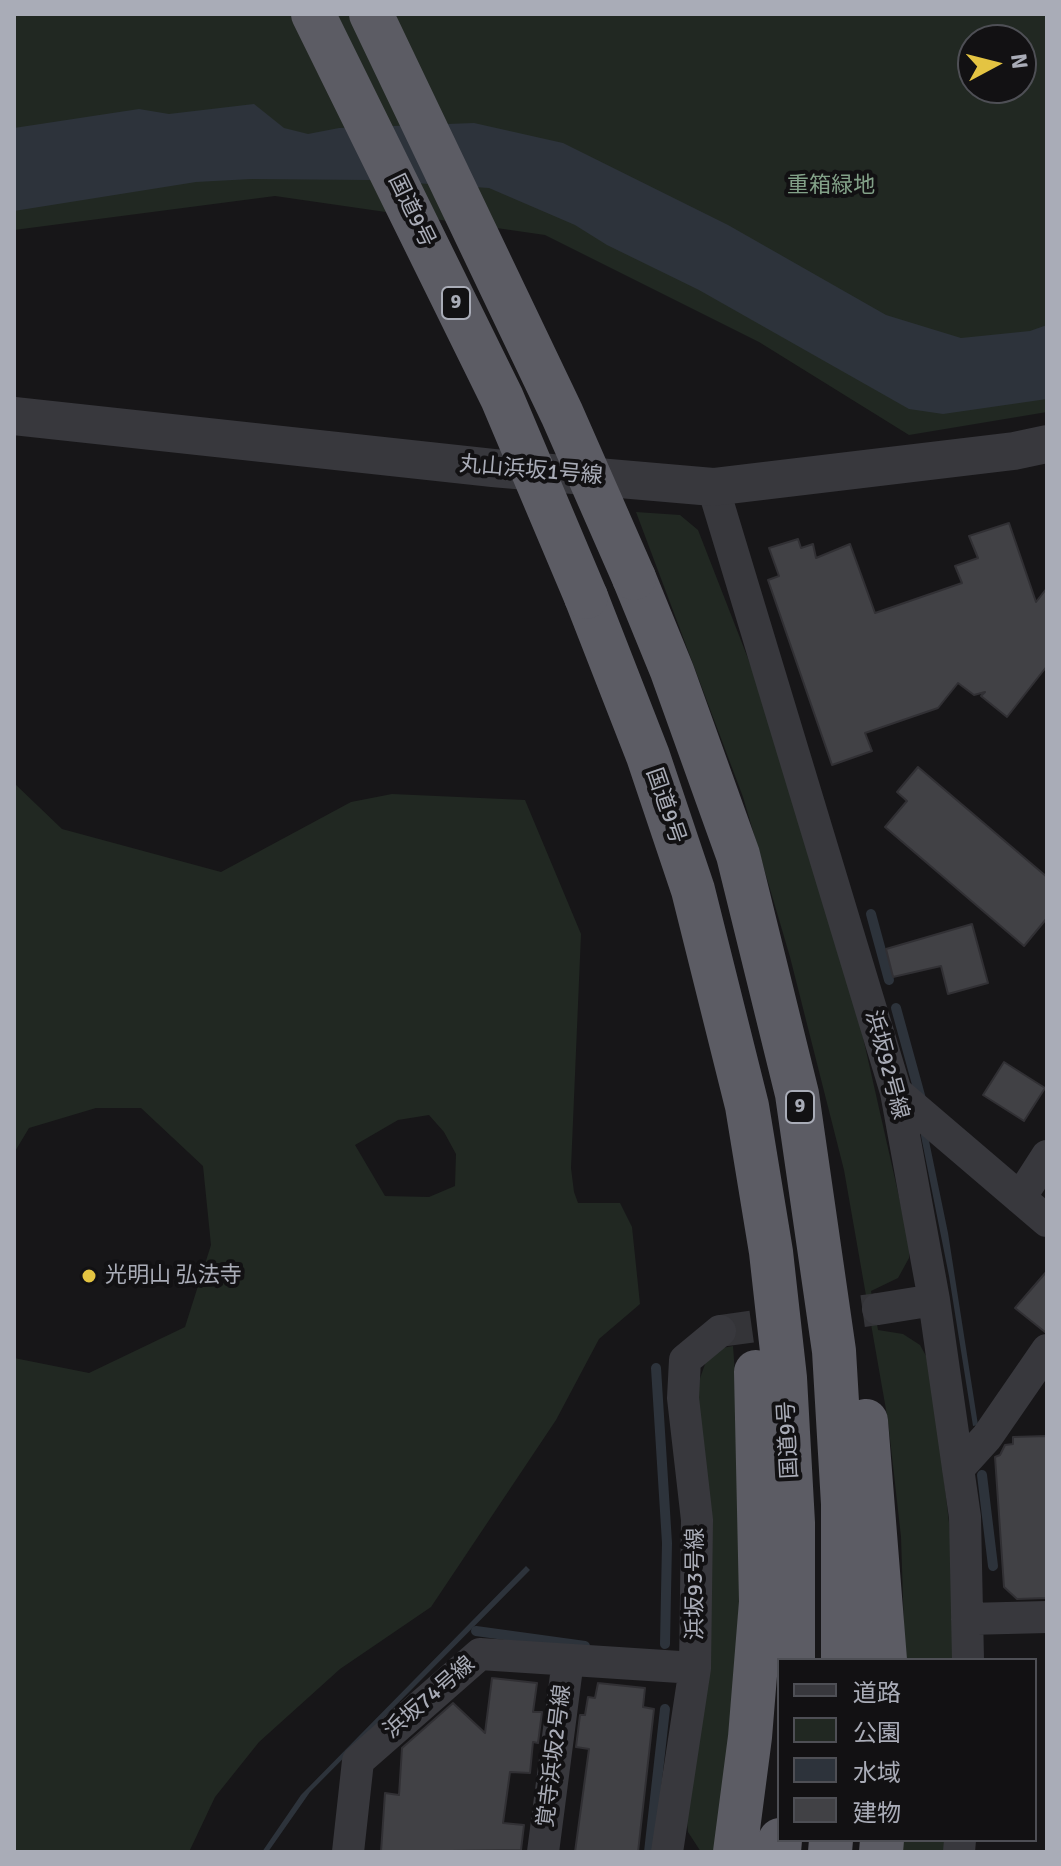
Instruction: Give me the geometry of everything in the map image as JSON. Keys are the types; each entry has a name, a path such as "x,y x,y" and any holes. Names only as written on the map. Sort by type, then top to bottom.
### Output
{"highway":[{"name":"国道9号","path":"313,14 502,398 586,597 648,756 693,890 747,1106 771,1252 785,1378 792,1508 793,1658"},
{"name":"9","path":"371,14 562,414 634,578 672,671 738,855 797,1094 834,1351 843,1504 843,1658"},
{"path":"797,1094 838,1250 863,1393 875,1505 885,1658"},
{"path":"735,1852 750,1737 761,1602 747,1106"}],"street":[{"name":"丸山浜坂1号線","path":"14,416 493,468 713,487 1014,451 1047,444"},
{"name":"浜坂92号線","path":"713,487 896,1092 934,1300 965,1517 968,1658"},
{"path":"896,1092 1047,1221"},
{"path":"1020,1198 1047,1156"},
{"path":"878,1309 934,1300"},
{"name":"浜坂93号線","path":"667,1852 695,1668 697,1520 683,1398 685,1360 720,1331"},
{"path":"958,1469 987,1437 1047,1350"},
{"path":"967,1619 1047,1617"},
{"name":"浜坂74号線","path":"348,1852 358,1761 480,1654 695,1668"},
{"name":"覚寺浜坂2号線","path":"543,1852 568,1660"}],"green space":[{"name":"重箱緑地","path":"14,14 1047,14 1047,412 909,435 759,342 545,235 275,196 14,230"},
{"path":"636,512 680,515 698,530 763,697 848,971 909,1241 909,1258 898,1278 871,1291 878,1330 903,1334 920,1345 931,1365 952,1549 956,1658 905,1658 901,1537 888,1421 844,1170 790,957 743,797"},
{"path":"14,783 62,829 221,872 351,802 392,794 525,800 581,934 571,1168 574,1192 578,1203 620,1203 632,1227 640,1304 599,1339 556,1420 431,1607 340,1669 259,1742 215,1797 189,1852 14,1852 14,1358 89,1373 185,1327 211,1245 203,1166 141,1108 96,1108 29,1128 14,1153","holes":["429,1115 444,1132 456,1154 455,1186 429,1197 385,1196 355,1145 398,1120"]},
{"path":"733,1346 740,1441 741,1620 717,1852 701,1852 688,1832 687,1822 698,1384 710,1350"},
{"path":"899,1842 948,1842 946,1852 898,1852"}],"water":[{"path":"254,104 284,128 308,134 339,128 474,123 563,143 728,225 886,315 961,338 1030,331 1047,325 1047,399 943,414 909,409 699,290 607,245 575,225 489,188 370,180 251,179 196,182 14,211 14,128 139,109 169,114"},
{"path":"929,1129 1047,1231 1047,1238 928,1136 948,1233 978,1425 973,1426 949,1276 920,1131"},
{"path":"526,1566 530,1570 310,1792 268,1852 262,1852 301,1795"}],"building":[{"path":"1009,523 1036,602 1047,588 1047,666 1007,717 981,696 985,692 974,695 958,683 938,708 865,733 872,751 832,765 768,580 779,576 769,548 798,539 801,548 813,544 816,558 850,544 875,613 962,583 955,566 978,558 969,536"},
{"path":"918,767 1047,877 1047,918 1024,946 885,827 907,801 897,792"},
{"path":"972,924 988,983 948,994 941,966 893,977 886,949"},
{"path":"1004,1062 1045,1088 1024,1121 983,1095"},
{"path":"1047,1271 1047,1331 1045,1332 1015,1308"},
{"path":"1047,1436 1047,1598 1017,1599 1004,1587 995,1457 1000,1455 1005,1445 1013,1444 1013,1437"},
{"path":"492,1678 537,1683 533,1712 542,1712 538,1743 533,1742 530,1773 510,1772 503,1823 524,1825 521,1850 381,1852 385,1793 399,1795 402,1748 453,1703 485,1733"},
{"path":"598,1683 645,1688 643,1707 654,1709 638,1852 575,1852 589,1749 576,1747 580,1715 585,1715 588,1697 595,1698"}],"waterway":[{"path":"871,914 889,980"},
{"path":"896,1008 921,1099"},
{"path":"656,1368 667,1543 665,1644"},
{"path":"982,1475 993,1566"},
{"path":"476,1631 585,1646"},
{"path":"649,1852 665,1709"}],"tunnel":[{"path":"720,1331 878,1309"}],"place":[{"name":"光明山 弘法寺","path":"89,1276"}]}
